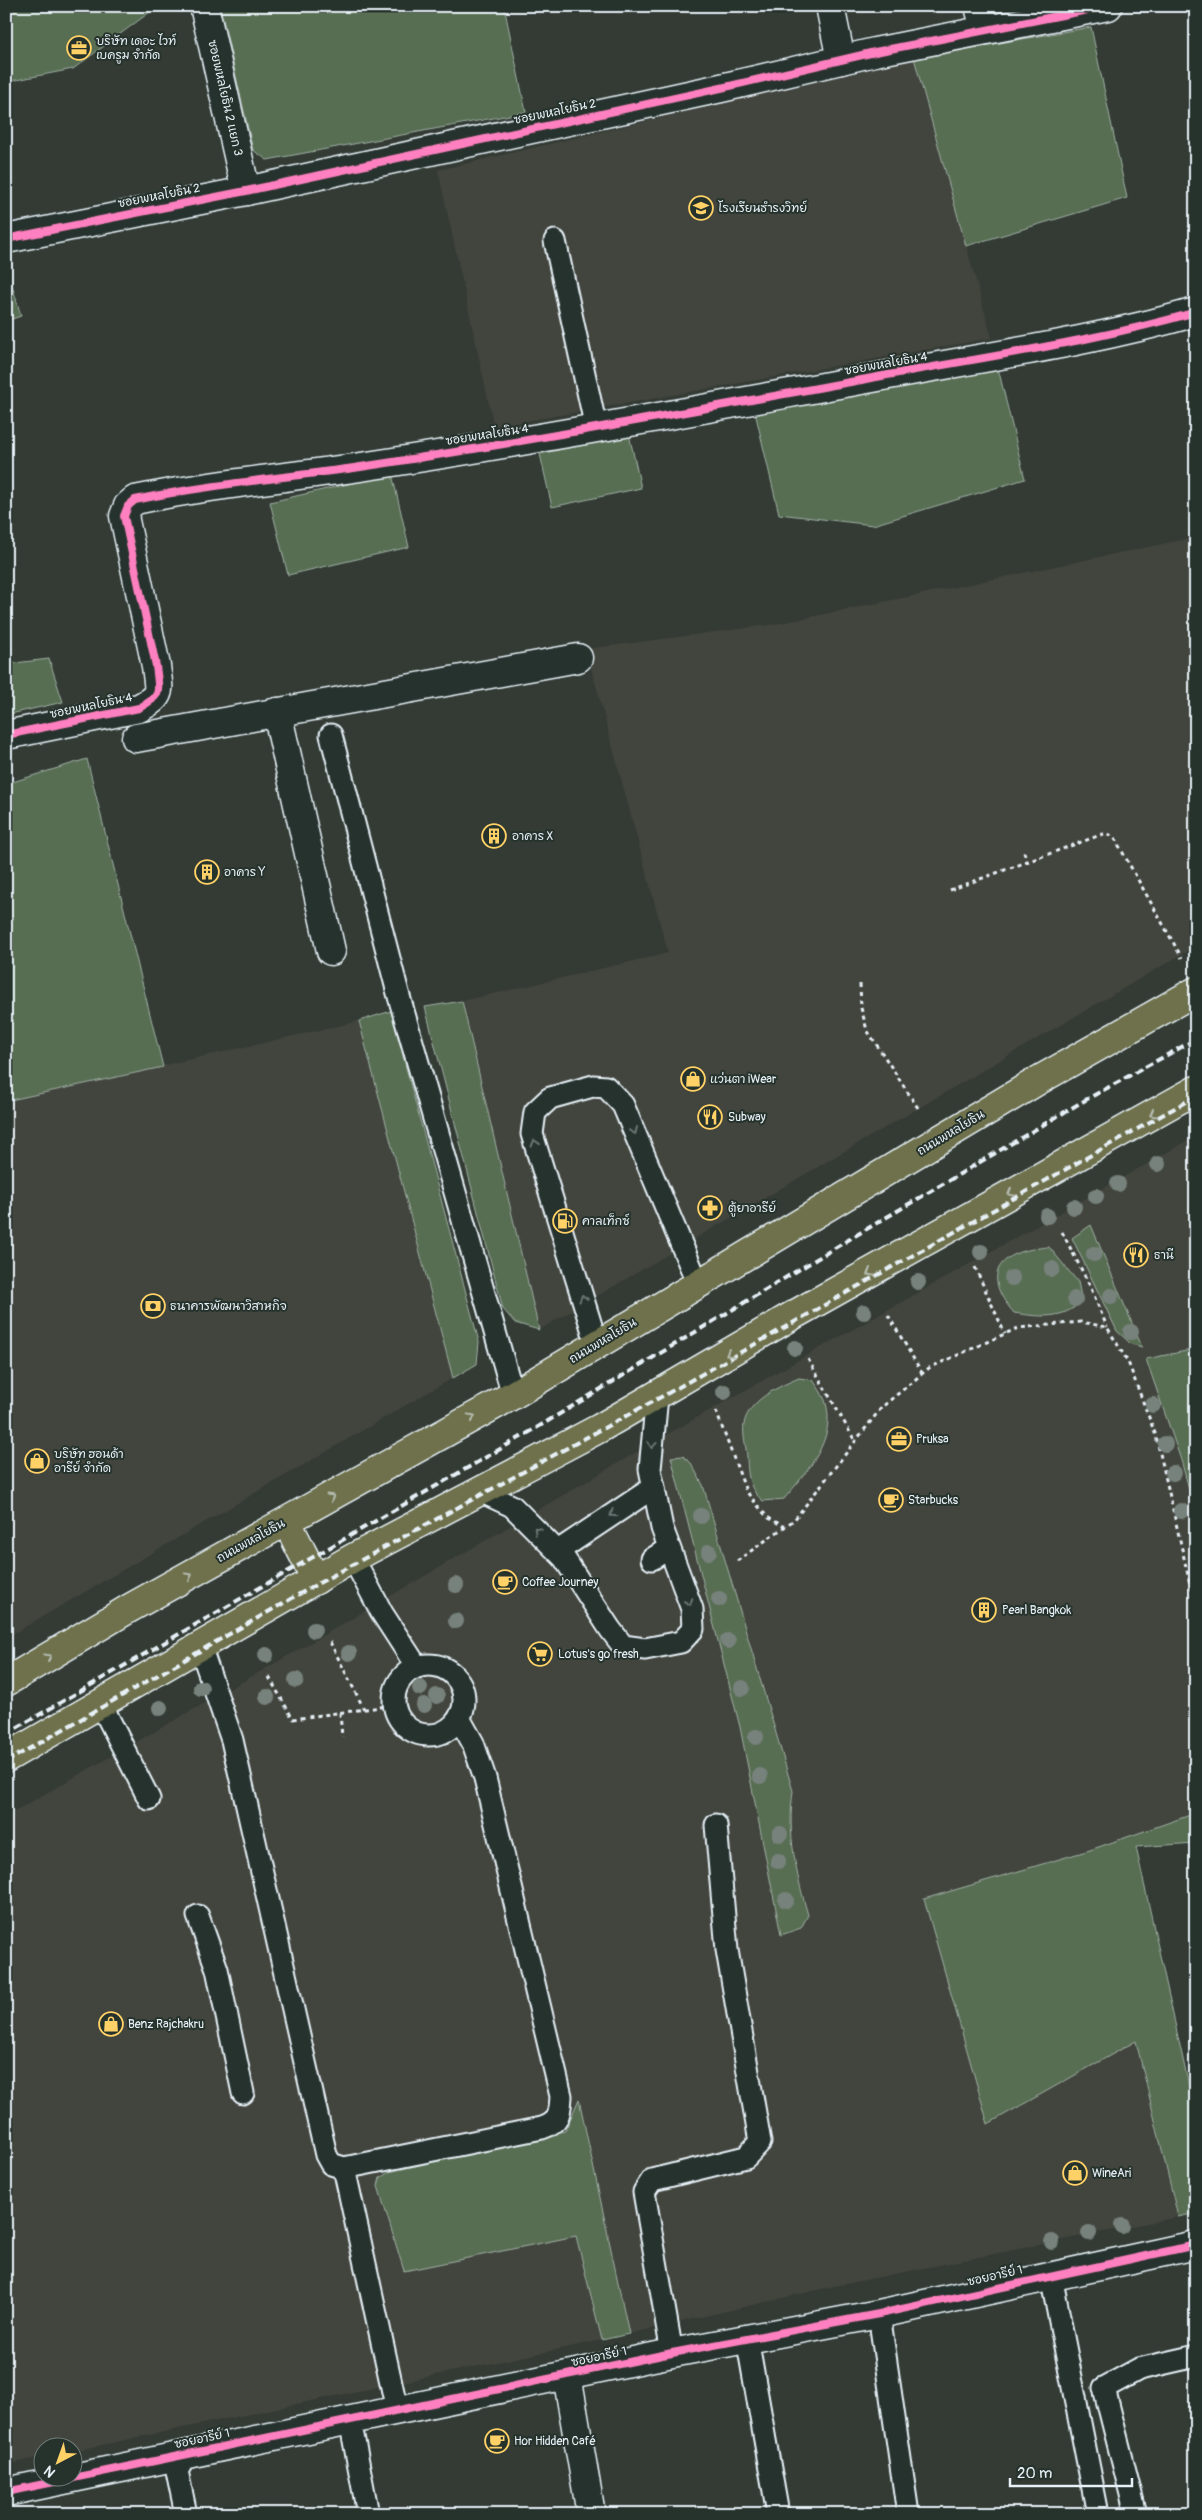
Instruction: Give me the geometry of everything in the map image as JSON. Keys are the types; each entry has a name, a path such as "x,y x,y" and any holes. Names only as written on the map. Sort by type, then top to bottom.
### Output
{"main road":[{"name":"ถนนพหลโยธิน","path":"6,1682 130,1608 513,1395 1039,1080 1196,991"},
{"path":"6,1758 353,1558 657,1396 790,1317 1196,1090"},
{"path":"287,1522 316,1580"}],"street":[{"name":"ซอยพหลโยธิน 2 แยก 3","path":"204,6 246,190"},
{"path":"830,6 841,60"},
{"name":"ซอยพหลโยธิน 2","path":"6,239 246,190 841,60 982,18 1108,6"},
{"name":"ซอยพหลโยธิน 4","path":"6,736 139,708 154,700 159,689 156,666 124,516 128,506 135,500 237,483 353,468 596,428 1052,345 1150,326 1196,312"},
{"path":"136,738 578,658"},
{"path":"154,700 166,732"},
{"path":"277,712 332,951"},
{"name":"ซอยอารีย์ 1","path":"6,2492 672,2353 879,2314 1196,2244"},
{"path":"567,2375 591,2514"}],"lane":[{"path":"555,241 596,428"},
{"path":"331,735 398,992 513,1395"},
{"path":"597,1344 532,1134 534,1112 550,1098 593,1086 606,1087 623,1104 698,1284"},
{"path":"480,1491 512,1506 600,1596 623,1646 645,1649 681,1642 693,1628 692,1609 661,1554 662,1528 650,1469 657,1396"},
{"path":"558,1551 654,1486"},
{"path":"353,1558 382,1613 417,1667"},
{"path":"200,1646 232,1740 326,2155 331,2164 344,2168 542,2128 552,2125 559,2117 561,2096 485,1778 473,1742 459,1718"},
{"path":"428,1664 438,1666 456,1678 462,1687 464,1698 459,1718 451,1727 432,1735 420,1734 402,1722 395,1705 395,1690 400,1680 407,1672 428,1664"},
{"path":"101,1704 149,1799"},
{"path":"672,2353 644,2192 652,2180 746,2157 760,2142 726,1950 716,1825"},
{"path":"198,1916 217,1969 243,2093"},
{"path":"344,2168 397,2410"},
{"path":"1051,2276 1098,2514"},
{"path":"879,2314 908,2514"},
{"path":"747,2338 778,2514"},
{"path":"1136,2514 1104,2388 1139,2369 1196,2356"},
{"path":"350,2420 368,2514"},
{"path":"186,2514 177,2471 187,2454"}],"path":[{"path":"950,890 1106,833 1114,837 1184,964"},
{"path":"1024,852 1027,862"},
{"path":"860,984 861,1008 867,1030 922,1115"},
{"path":"1062,1232 1090,1286 1107,1327 1128,1362 1156,1436 1193,1597"},
{"path":"975,1266 1005,1334"},
{"path":"888,1315 922,1374"},
{"path":"737,1562 794,1520 882,1407 929,1368 1018,1328 1081,1322 1107,1327"},
{"path":"808,1359 855,1440"},
{"path":"716,1411 746,1491 766,1517 785,1526"},
{"path":"330,1642 364,1709"},
{"path":"269,1677 293,1719 395,1705"},
{"path":"340,1713 342,1737"}],"shaded area":[{"name":"โรงเรียนธำรงวิทย์","path":"914,58 992,338 494,427 438,170"},
{"path":"1196,537 1196,946 539,1330 462,1001 668,953 586,649 776,624"},
{"path":"359,1021 453,1378 6,1638 6,1101"},
{"path":"1196,1136 1196,1356 1181,1460 1191,1496 1196,1494 1196,1843 1090,1851 1178,2217 835,2286 598,2341 82,2449 82,2438 32,2438 32,2459 6,2465 6,1816 291,1654 664,1436"}],"green space":[{"name":"บริษัท เดอะ ไวท์ เบครูม จำกัด","path":"6,6 158,6 73,69 6,82"},
{"path":"220,6 504,6 526,112 267,160 253,150"},
{"path":"1091,27 1127,198 966,246 914,58"},
{"path":"6,264 21,316 6,321"},
{"path":"998,368 1025,479 873,525 779,514 755,412"},
{"path":"629,434 641,488 552,507 540,454"},
{"path":"392,474 409,547 288,575 270,502"},
{"path":"49,659 63,702 6,715 6,664"},
{"path":"87,759 163,1067 6,1101 6,784"},
{"path":"462,1001 539,1330 515,1323 503,1309 425,1007"},
{"path":"391,1011 479,1342 477,1364 453,1378 359,1021"},
{"path":"1091,1225 1142,1347 1131,1344 1117,1331 1072,1238"},
{"path":"1049,1247 1078,1282 1082,1301 1067,1311 1051,1316 1014,1313 1003,1299 998,1286 997,1275 1000,1266 1008,1258 1019,1253"},
{"path":"1196,1349 1196,1494 1191,1496 1181,1460 1146,1359"},
{"path":"799,1378 813,1380 825,1400 828,1414 824,1441 811,1466 784,1499 763,1501 752,1487 749,1477 744,1424 747,1415 758,1401 774,1390"},
{"path":"683,1456 691,1463 703,1485 793,1791 791,1807 792,1838 800,1884 808,1915 801,1928 781,1935 740,1727 671,1457"},
{"path":"1196,1813 1196,1843 1136,1847 1196,2118 1196,2213 1178,2217 1136,2041 988,2124 924,1899 1090,1850"},
{"path":"579,2099 629,2334 602,2340 576,2236 404,2271 378,2186 380,2178 389,2172 565,2131"}],"railway":[{"path":"6,1734 528,1433 1080,1103 1196,1039"},
{"path":"6,1762 317,1584 670,1392 1196,1096"}],"cycle path":[{"path":"6,239 246,191 721,88 875,52 1108,6"},
{"path":"6,735 139,708 156,696 158,692 156,666 124,516 128,506 135,500 217,486 418,458 611,425 1074,341 1115,333 1196,312"},
{"path":"6,2492 672,2353 879,2314 1196,2245"}],"place":[{"name":"บริษัท เดอะ ไวท์ เบครูม จำกัด","path":"79,48"},
{"name":"โรงเรียนธำรงวิทย์","path":"701,208"},
{"name":"อาคาร X","path":"494,836"},
{"name":"อาคาร Y","path":"207,872"},
{"name":"แว่นตา iWear","path":"693,1079"},
{"name":"Subway","path":"710,1117"},
{"name":"ตู้ยาอารีย์","path":"710,1208"},
{"name":"คาลเท็กซ์","path":"565,1221"},
{"name":"ธานี","path":"1136,1255"},
{"name":"ธนาคารพัฒนาวิสาหกิจ","path":"153,1306"},
{"name":"Pruksa","path":"899,1439"},
{"name":"บริษัท ฮอนด้า อารีย์ จำกัด","path":"37,1461"},
{"name":"Starbucks","path":"891,1500"},
{"name":"Coffee Journey","path":"505,1582"},
{"name":"Pearl Bangkok","path":"984,1610"},
{"name":"Lotus's go fresh","path":"540,1654"},
{"name":"Benz Rajchakru","path":"111,2024"},
{"name":"WineAri","path":"1075,2173"},
{"name":"Hor Hidden Café","path":"497,2441"}]}
